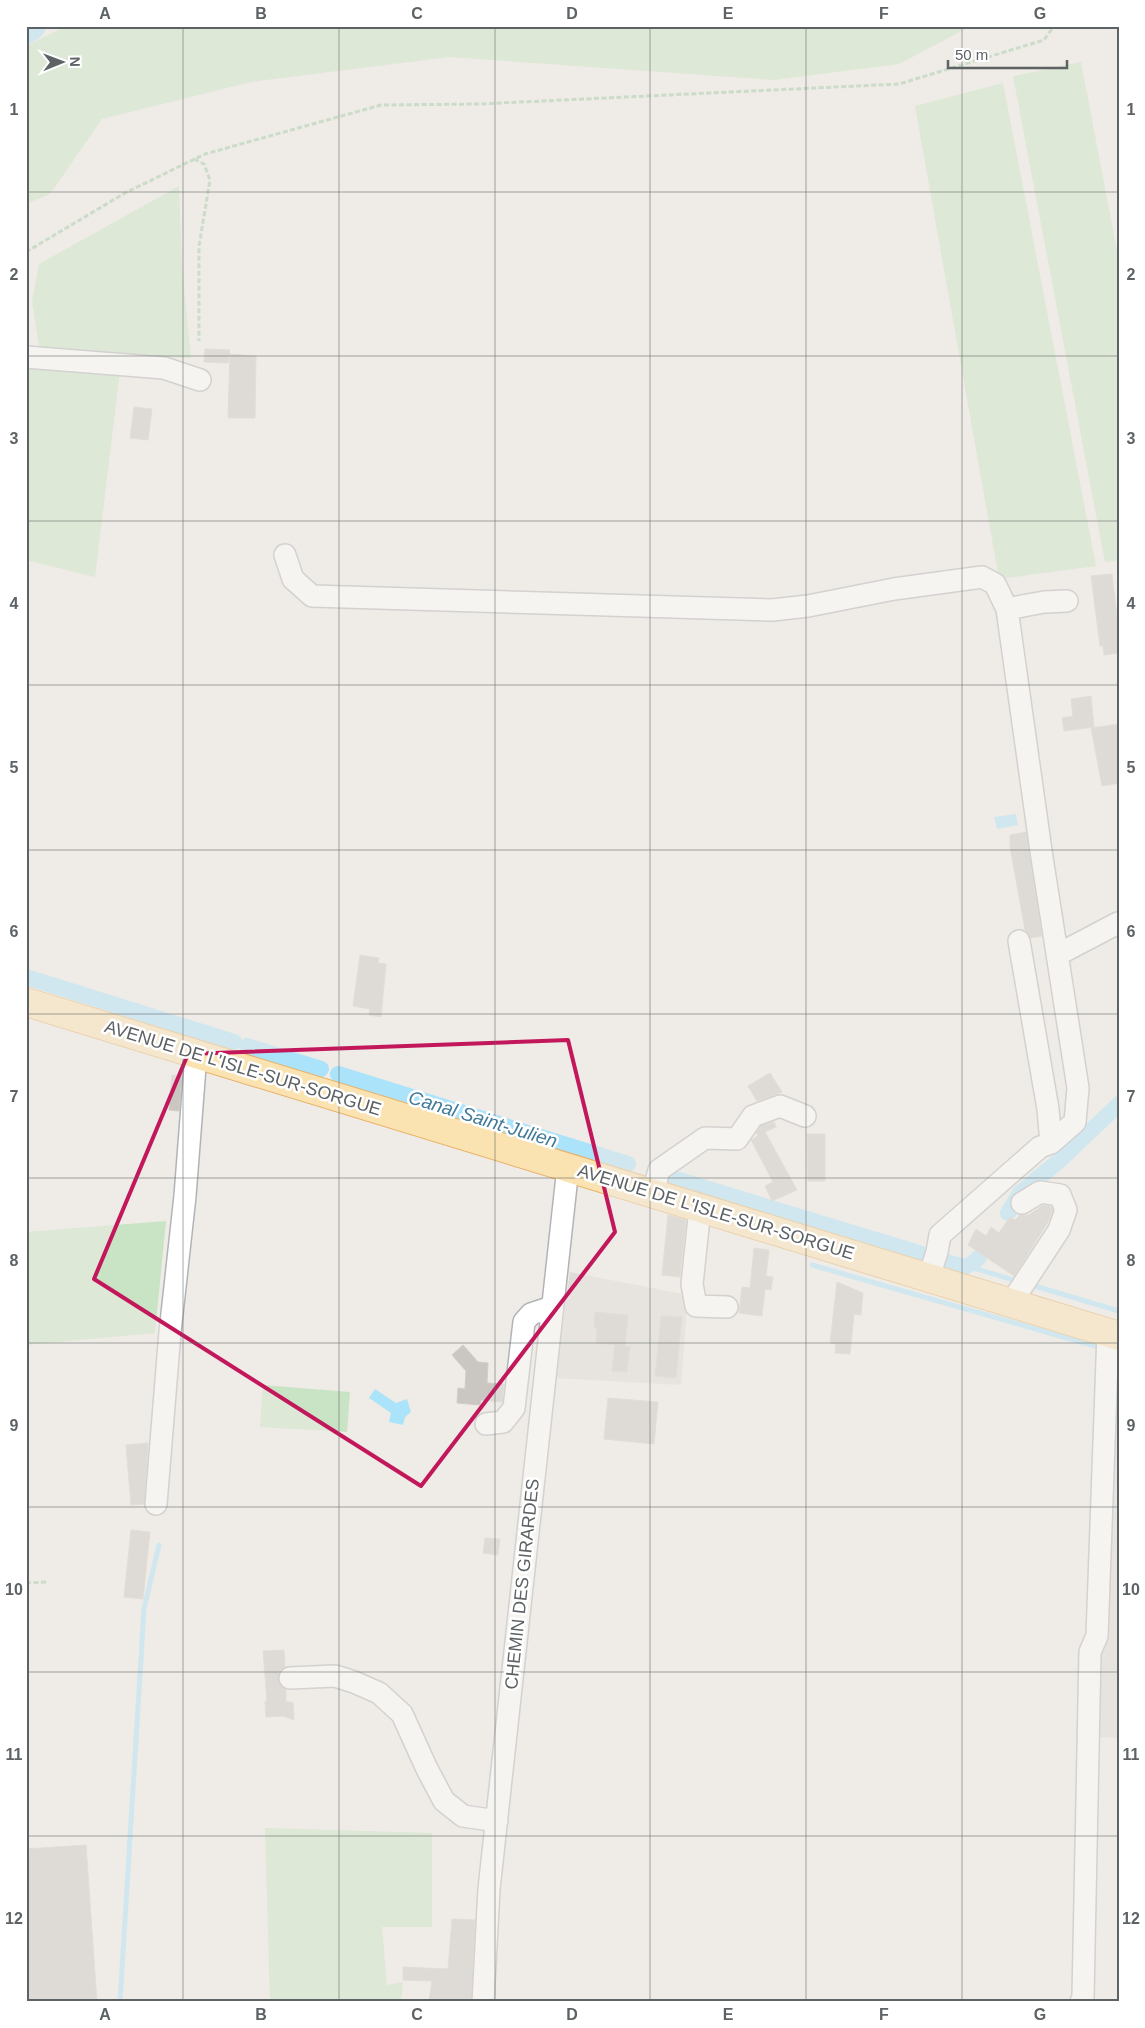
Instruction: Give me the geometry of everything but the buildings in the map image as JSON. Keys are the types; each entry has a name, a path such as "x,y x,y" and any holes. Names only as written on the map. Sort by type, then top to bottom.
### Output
{"main road":[{"name":"AVENUE DE L'ISLE-SUR-SORGUE","path":"26,1002 1113,1334"}],"street":[{"path":"26,357 164,368 200,380"},
{"path":"285,555 293,578 312,596 772,610 808,606 894,589 982,577 995,584 1007,609 1078,1088 1075,1122 1051,1143 1040,1147 940,1235 929,1277"},
{"path":"1007,609 1044,602 1067,601"},
{"path":"1057,955 1118,923"},
{"path":"1019,941 1048,1109 1051,1143"},
{"path":"156,1504 170,1332 185,1196 196,1054"},
{"path":"653,1193 659,1170 705,1138 737,1139 753,1116 780,1106 805,1116"},
{"name":"CHEMIN DES GIRARDES","path":"483,2002 489,1889 568,1167"},
{"path":"1011,1303 1059,1230 1066,1210 1060,1195 1040,1192 1022,1203"},
{"path":"700,1208 692,1284 696,1306 726,1307"},
{"path":"486,1424 503,1422 514,1408 524,1322 532,1314 552,1307"},
{"path":"1081,2002 1083,1997 1090,1652 1097,1636 1113,1334"},
{"path":"290,1678 335,1676 379,1693 402,1714 444,1801 463,1816 496,1821"}],"path":[{"path":"26,252 125,193 194,159 214,151 381,105 479,104 899,84 1044,40 1054,26"},
{"path":"194,159 204,164 210,180 199,246 199,341"},
{"path":"26,1583 46,1582"}],"highlighted area":[{"path":"568,1040 615,1232 421,1486 94,1279 188,1054"}],"shaded area":[{"path":"570,1272 688,1295 681,1385 555,1378"},
{"path":"1113,1349 1119,1351 1119,1738 1097,1737"}],"green space":[{"path":"66,26 971,26 899,64 774,80 449,57 251,82 102,119 50,194 26,204 26,46"},
{"path":"1081,62 1119,261 1119,560 1105,562 1013,76"},
{"path":"1003,83 1096,566 999,579 915,106"},
{"path":"179,186 182,267 191,358 40,353 32,301 39,264"},
{"path":"26,363 120,371 95,577 26,560"},
{"path":"166,1221 155,1333 26,1345 26,1232"},
{"path":"263,1385 350,1392 347,1432 260,1427"},
{"path":"265,1828 432,1833 432,1927 382,1927 387,1985 403,1982 401,2002 270,2002"}],"water":[{"path":"1016,814 1018,825 997,829 994,817"},
{"path":"375,1389 396,1403 407,1399 411,1412 405,1417 403,1425 389,1422 391,1413 369,1398"}],"waterway":[{"path":"26,29 31,26"},
{"name":"Canal Saint-Julien","path":"26,977 234,1042"},
{"name":"Canal Saint-Julien","path":"247,1046 321,1069"},
{"name":"Canal Saint-Julien","path":"338,1074 628,1164"},
{"name":"Canal Saint-Julien","path":"1008,1213 1020,1193 1060,1160 1119,1104"},
{"name":"Canal Saint-Julien","path":"669,1177 922,1254"},
{"name":"Canal Saint-Julien","path":"939,1260 964,1267 973,1263 979,1257"},
{"path":"812,1265 1102,1348"},
{"path":"967,1266 1020,1282"},
{"path":"1028,1284 1119,1311"},
{"path":"120,2002 144,1609 159,1545"}]}
